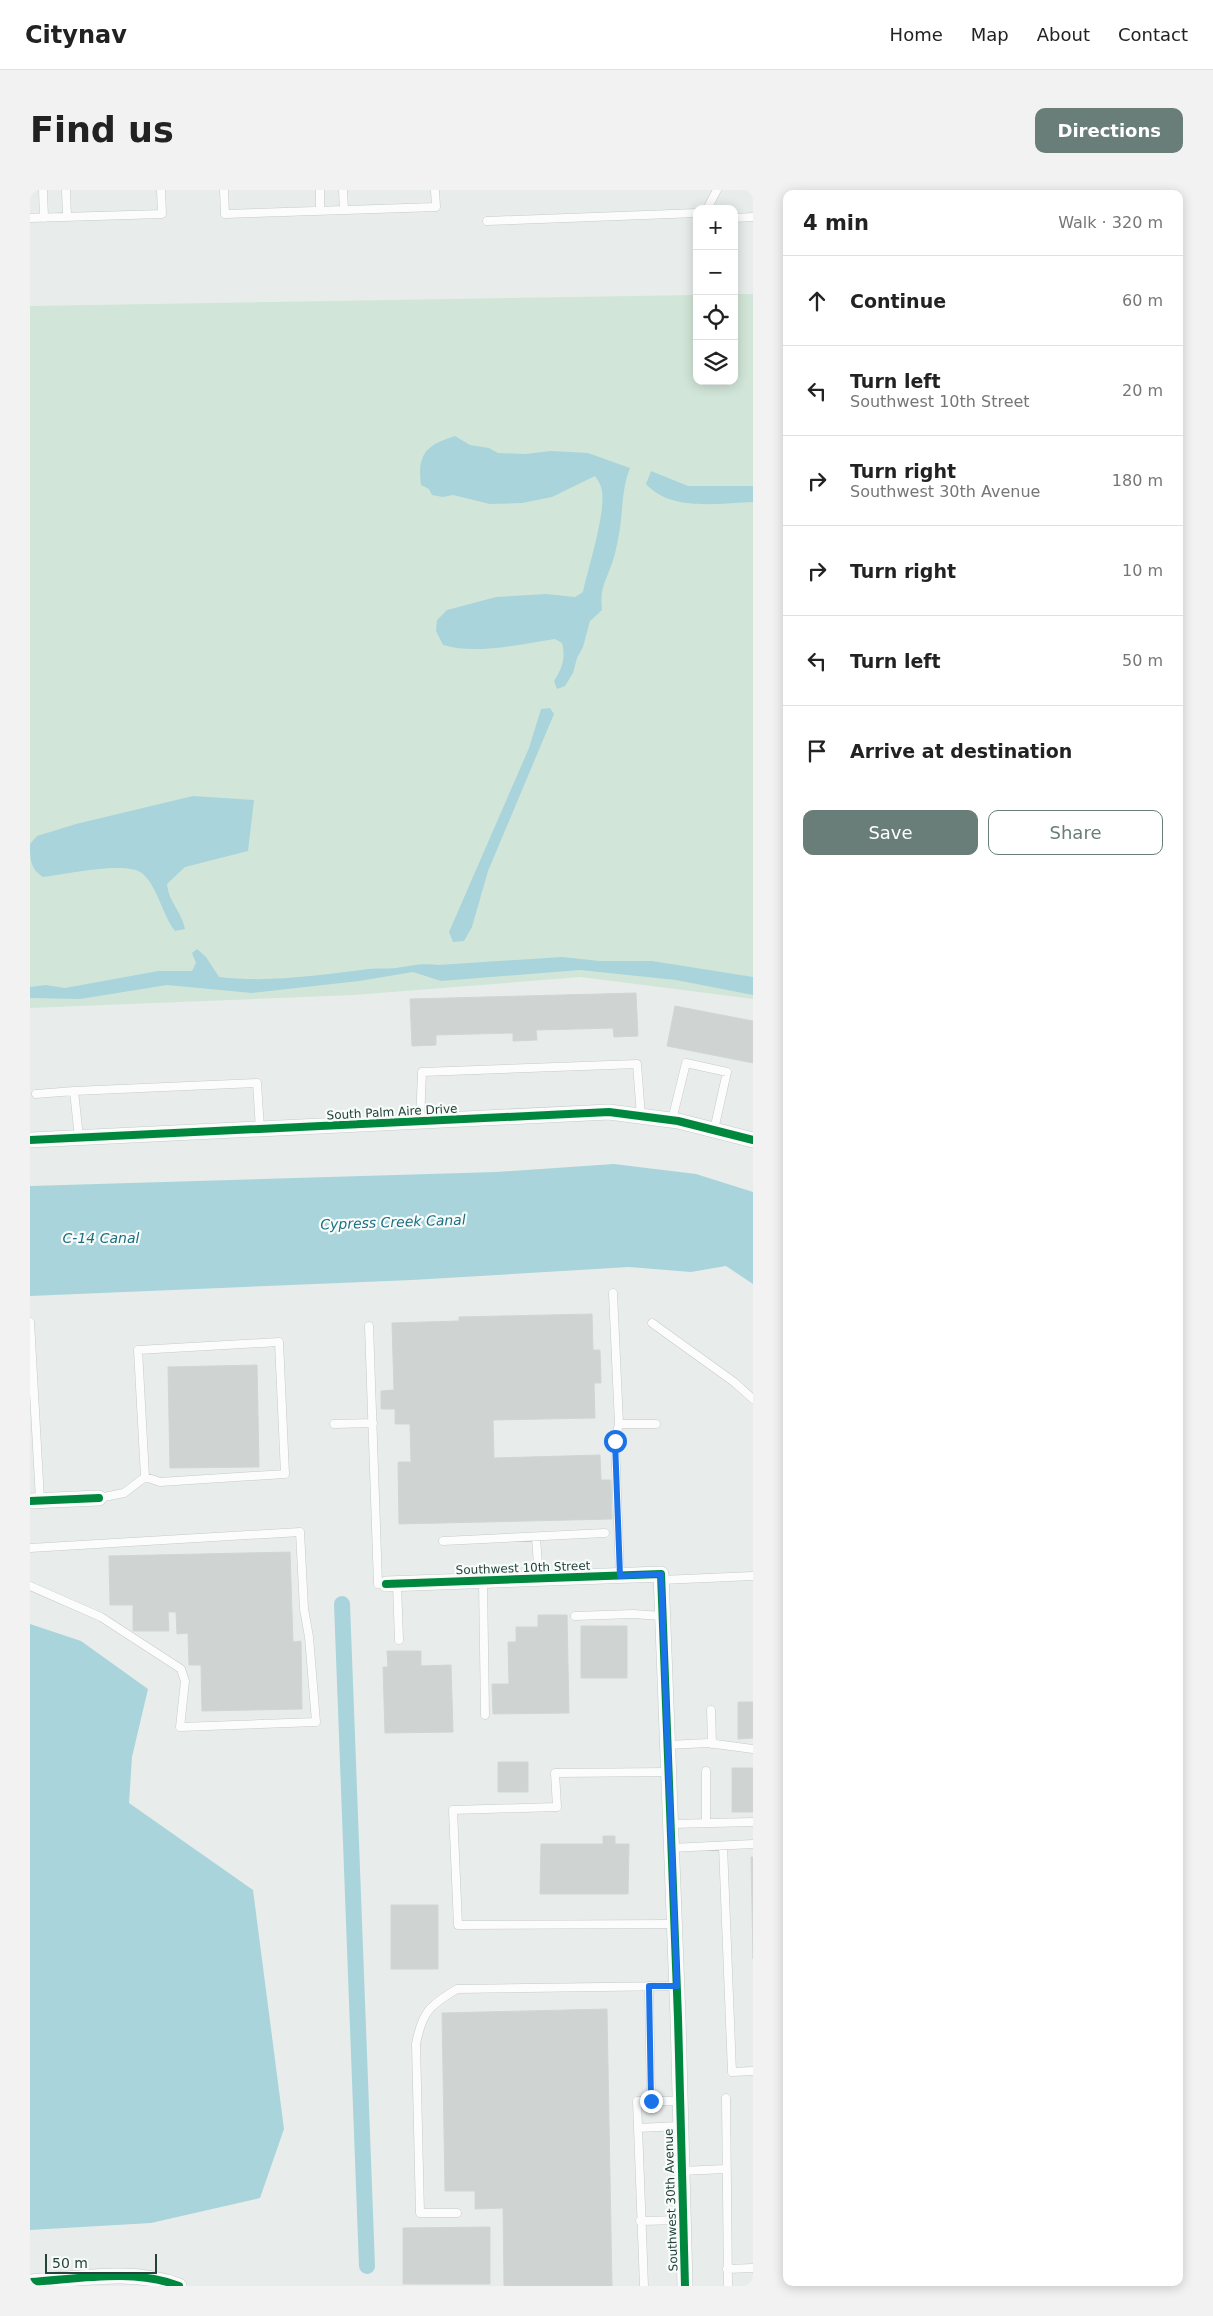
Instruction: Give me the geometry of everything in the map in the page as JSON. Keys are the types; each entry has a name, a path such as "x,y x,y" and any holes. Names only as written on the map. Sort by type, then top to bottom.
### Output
{"street":[{"name":"South Palm Aire Drive","path":"30,1140 610,1112 672,1120 753,1140"},
{"path":"35,1501 99,1498"},
{"name":"Southwest 10th Street","path":"387,1584 620,1576 661,1577"},
{"name":"Southwest 30th Avenue","path":"661,1577 677,1986 685,2286"},
{"path":"30,2282 163,2280 179,2286"}],"lane":[{"path":"43,190 44,218"},
{"path":"66,190 67,217"},
{"path":"30,218 162,214 161,190"},
{"path":"224,190 225,214 436,207 436,190"},
{"path":"320,190 320,211"},
{"path":"343,190 344,210"},
{"path":"709,205 716,190"},
{"path":"487,221 693,213"},
{"path":"738,218 753,217"},
{"path":"420,1122 422,1072 637,1064 641,1116"},
{"path":"672,1120 686,1064 727,1072 714,1130"},
{"path":"36,1094 257,1083 260,1129"},
{"path":"74,1091 79,1138"},
{"path":"613,1293 618,1424 615,1441 620,1576"},
{"path":"30,1322 35,1501"},
{"path":"652,1323 734,1382 753,1399"},
{"path":"369,1326 372,1423 387,1584 399,1640"},
{"path":"279,1342 285,1474 160,1482 145,1477 138,1350 279,1342"},
{"path":"334,1424 372,1423"},
{"path":"618,1424 656,1424"},
{"path":"99,1498 124,1493 145,1477"},
{"path":"30,1548 300,1532 304,1609 310,1637 316,1722 180,1727 185,1681 181,1669 101,1617 30,1586"},
{"path":"443,1541 605,1533"},
{"path":"536,1537 538,1580"},
{"path":"661,1577 753,1576"},
{"path":"483,1581 485,1715"},
{"path":"575,1616 633,1614 662,1616"},
{"path":"711,1710 712,1744"},
{"path":"667,1745 712,1744 753,1749"},
{"path":"706,1770 706,1823"},
{"path":"668,1772 555,1773 557,1807 453,1810 458,1925 674,1924"},
{"path":"670,1824 753,1822"},
{"path":"672,1848 753,1844"},
{"path":"723,1846 732,2072 753,2071"},
{"path":"649,1986 651,2101"},
{"path":"457,2214 420,2213 416,2044 420,2022 435,2002 457,1989 677,1986"},
{"path":"726,2098 728,2286"},
{"path":"644,2286 640,2222 637,2101 680,2101"},
{"path":"638,2128 680,2126"},
{"path":"681,2171 726,2169"},
{"path":"640,2222 682,2220"},
{"path":"727,2269 753,2268"}],"green space":[{"path":"738,294 753,294 753,999 581,977 354,995 30,1008 30,306 693,295 693,385 738,385"}],"water":[{"path":"455,436 470,445 489,448 498,453 525,454 551,451 588,453 630,468 624,490 616,548 602,592 602,610 590,621 573,673 565,686 557,689 554,681 561,667 564,654 562,643 555,639 499,648 456,648 443,645 436,631 437,620 447,610 496,597 546,594 575,597 583,592 600,523 602,496 600,484 595,476 552,497 522,503 490,504 453,495 443,497 432,495 429,489 421,485 422,458 430,447"},
{"path":"651,471 688,486 753,486 753,502 696,504 668,499 656,493 646,484"},
{"path":"550,708 554,714 488,871 472,927 464,941 453,942 449,932 529,748 541,709"},
{"path":"193,796 254,800 248,851 185,867 167,884 170,896 185,929 175,931 152,886 143,874 135,870 110,868 43,877 33,867 30,844 37,836 76,824"},
{"path":"197,949 206,957 219,977 238,979 294,977 421,965 562,957 599,961 652,961 753,977 753,995 676,980 580,970 441,981 413,972 359,981 252,993 167,985 80,999 30,998 30,987 46,985 65,988 158,971 192,971 196,963 192,953"},
{"name":"C-14 Canal","path":"614,1164 696,1174 753,1192 753,1284 726,1266 691,1272 629,1267 412,1280 30,1296 30,1186 496,1172"},
{"path":"30,1624 81,1641 148,1689 132,1757 129,1803 253,1890 284,2129 260,2198 151,2223 30,2230"}],"building":[{"path":"636,993 638,1036 614,1037 613,1028 536,1030 537,1040 513,1041 513,1033 436,1035 436,1045 412,1046 410,999"},
{"path":"675,1006 753,1021 753,1063 667,1046"},
{"path":"592,1314 593,1350 600,1350 601,1383 594,1383 595,1418 493,1420 494,1458 600,1455 601,1480 611,1480 612,1519 399,1524 398,1462 411,1462 410,1424 395,1424 395,1409 381,1409 381,1391 394,1390 392,1323 459,1321 459,1317"},
{"path":"257,1365 259,1467 170,1468 168,1367"},
{"path":"290,1552 293,1642 301,1641 302,1709 202,1711 201,1665 189,1665 188,1633 177,1634 176,1612 168,1612 169,1631 133,1631 133,1605 110,1605 109,1556"},
{"path":"538,1615 567,1615 569,1713 493,1714 492,1684 509,1684 508,1642 516,1642 516,1627 538,1627"},
{"path":"581,1626 627,1626 627,1678 581,1678"},
{"path":"387,1651 421,1651 421,1666 451,1665 453,1732 385,1733 383,1667 388,1667"},
{"path":"738,1702 753,1702 753,1738 738,1739"},
{"path":"498,1762 528,1762 528,1792 498,1792"},
{"path":"732,1768 753,1768 753,1812 732,1812"},
{"path":"603,1836 615,1836 615,1844 629,1844 628,1894 540,1894 541,1844 603,1844"},
{"path":"751,1857 753,1857 753,1959"},
{"path":"391,1905 438,1905 438,1969 391,1969"},
{"path":"607,2009 612,2286 504,2286 503,2208 475,2209 475,2191 445,2191 442,2013"},
{"path":"490,2227 490,2284 403,2284 403,2228"}],"waterway":[{"path":"342,1604 367,2266"}],"cycle path":[{"path":"30,1140 609,1112 678,1121 753,1140"},
{"path":"30,1501 99,1498"},
{"path":"386,1584 661,1574 678,2018 685,2286"},
{"path":"30,2282 125,2276 143,2277 179,2286"}],"route":[{"path":"615,1441 620,1576 661,1574 677,1986 649,1986 651,2101"}],"water label":[{"name":"Cypress Creek Canal","path":"393,1222"}]}
